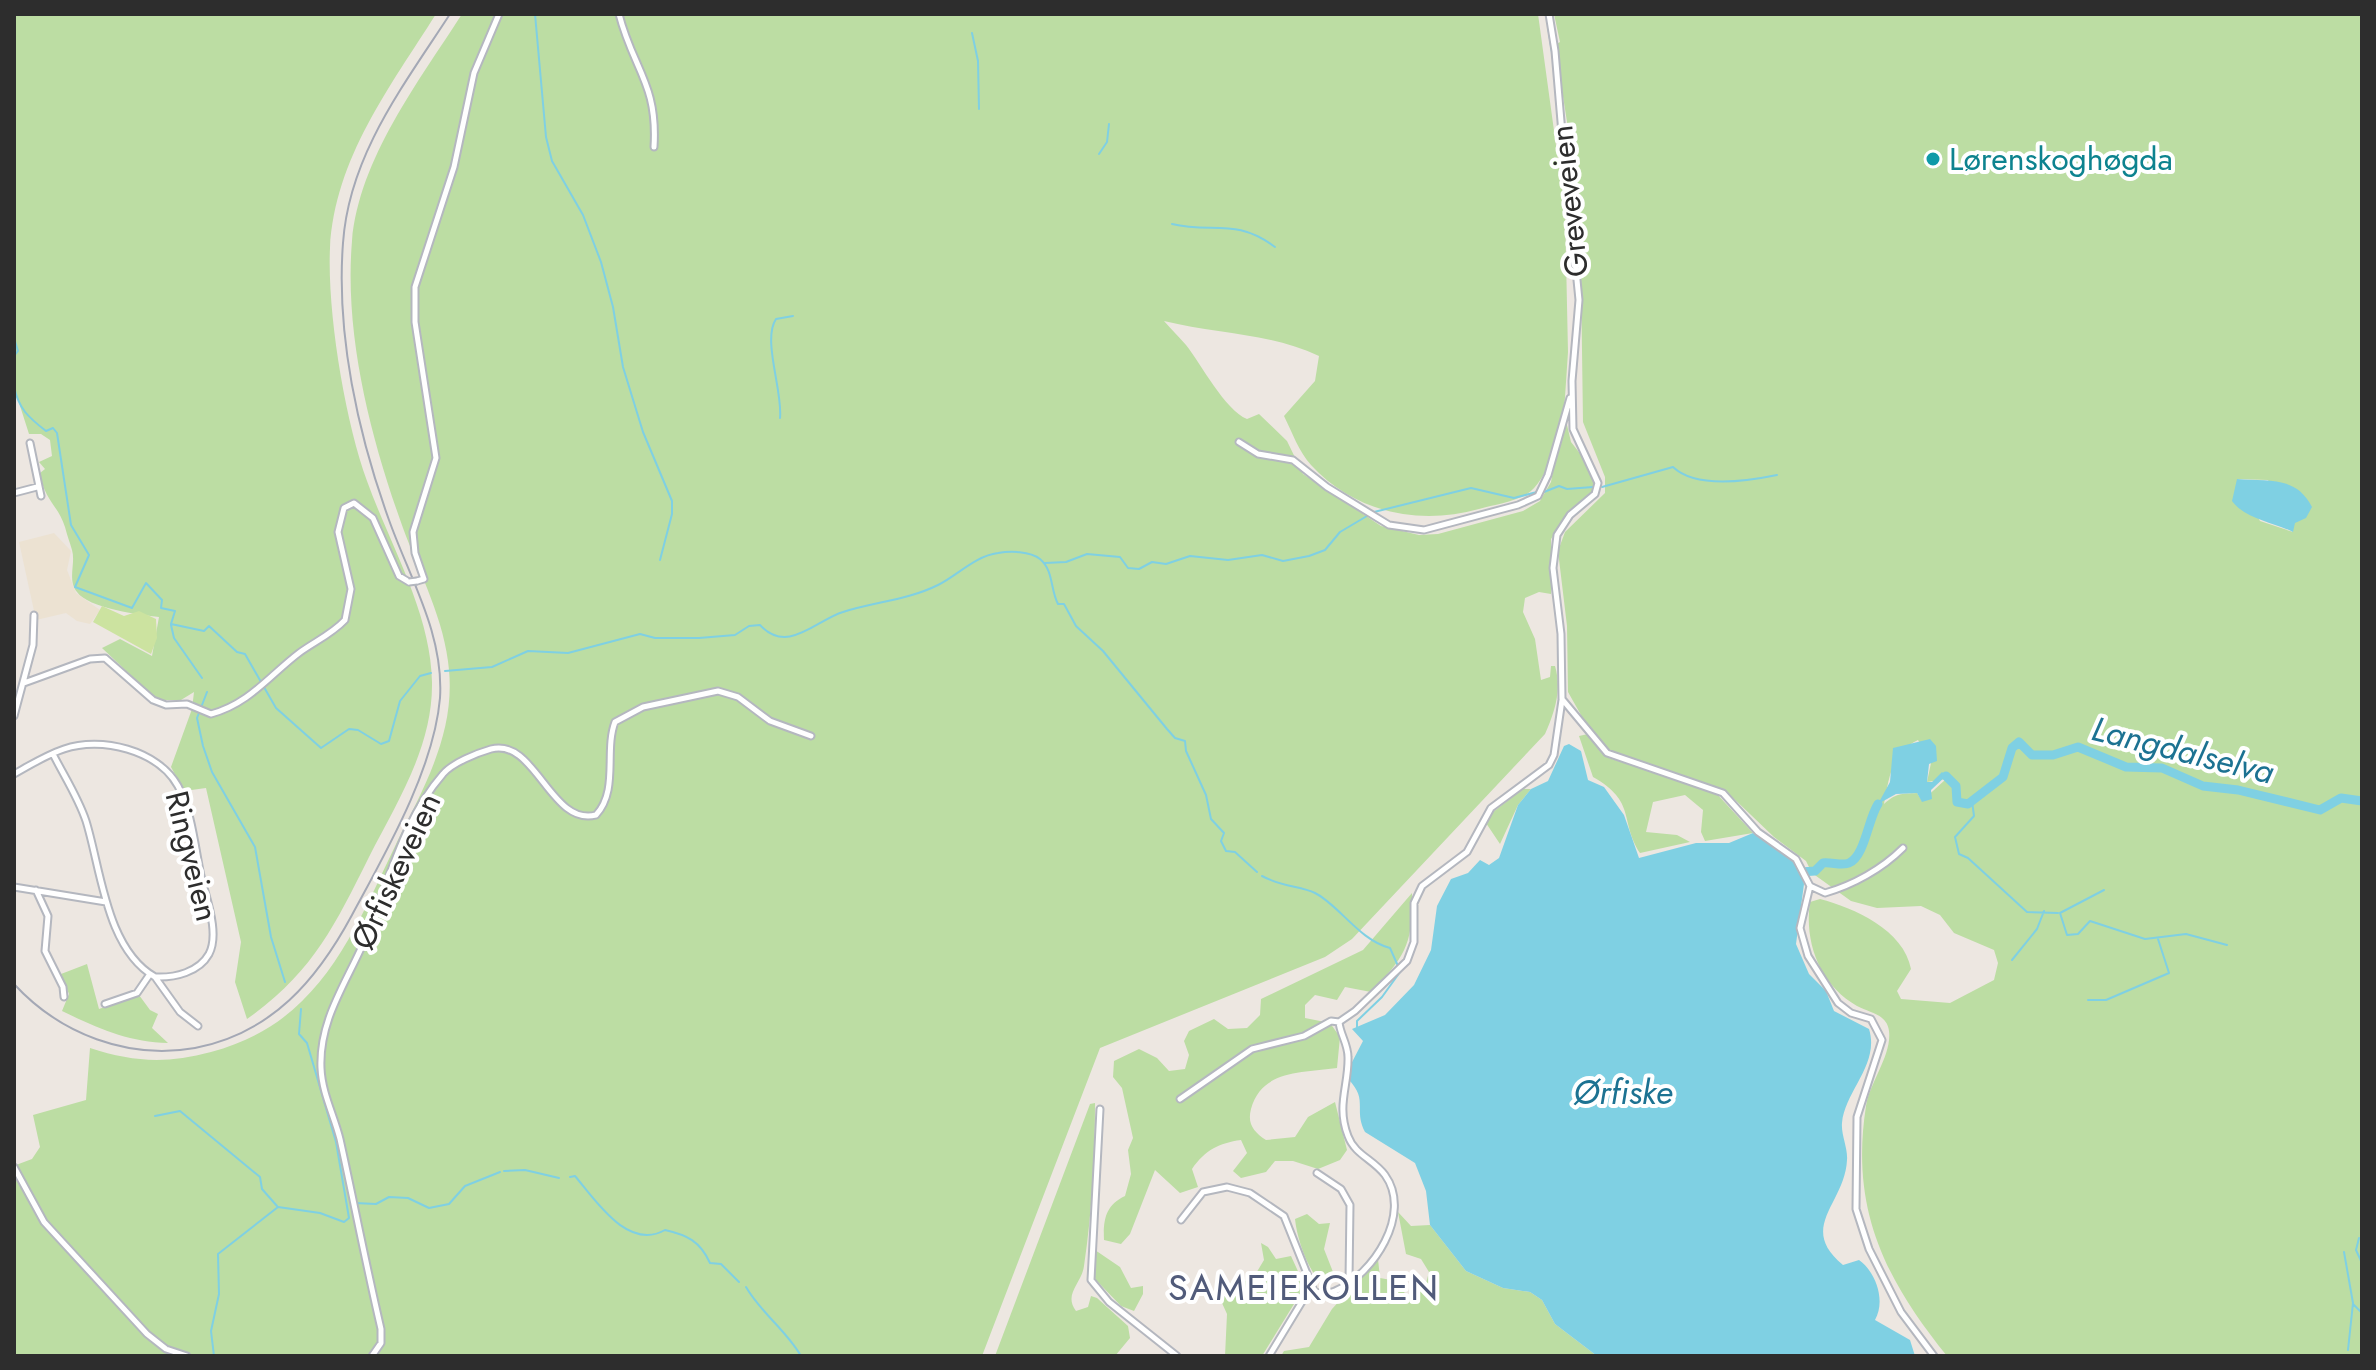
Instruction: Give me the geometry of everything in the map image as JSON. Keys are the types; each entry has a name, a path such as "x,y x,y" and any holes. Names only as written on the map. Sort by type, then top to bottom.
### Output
{"street":[{"path":"24,683 90,659 105,658 153,700 219,712 264,686 299,653 345,620 351,589 338,532 344,508 354,503 368,510 399,576 409,582 424,579 415,553 413,532 436,458 415,322 415,287 454,167 474,73 499,14"},
{"path":"619,14 625,36 652,94 654,147"},
{"name":"Greveveien","path":"1549,14 1563,145 1575,206 1574,250 1579,300 1572,389 1574,435 1598,483 1595,494 1570,515 1557,535 1553,568 1561,634 1562,699"},
{"name":"Greveveien","path":"1239,442 1258,454 1293,460 1327,487 1389,525 1406,530 1437,528 1534,499 1548,475 1572,389"},
{"path":"30,443 41,496"},
{"path":"14,493 37,487"},
{"path":"14,716 33,645 34,615"},
{"name":"Ørfiskeveien","path":"372,1356 381,1343 381,1329 338,1132 323,1087 321,1047 326,1021 365,941 409,827 435,784 447,769 496,747 508,750 541,777 570,813 579,817 596,815 604,806 608,791 609,742 615,722 643,707 718,691 738,697 770,721 811,736"},
{"path":"1180,1099 1252,1049 1304,1036 1331,1021 1342,1020 1399,969 1411,953 1414,903 1418,892 1427,880 1467,852 1491,808 1549,765 1554,755 1557,712 1562,699 1607,753 1723,793 1758,832 1796,859 1803,871 1810,886 1800,928 1808,956 1838,1003 1851,1013 1871,1019 1882,1040 1857,1117 1856,1209 1860,1228 1901,1312 1934,1356"},
{"name":"Ringveien","path":"14,774 53,754 85,746 125,749 161,766 180,789 197,854 213,943 205,959 191,970 152,975 137,993 105,1004"},
{"path":"53,754 86,823 106,902 124,940 180,1012 198,1026"},
{"path":"1810,886 1825,893 1837,890 1875,870 1903,848"},
{"path":"14,887 106,902"},
{"path":"36,890 48,916 45,951 63,987 64,997"},
{"path":"1269,1356 1303,1298 1314,1291 1332,1293 1349,1282 1382,1246 1390,1229 1394,1205 1386,1177 1354,1149 1347,1134 1342,1090 1348,1056 1342,1020"},
{"path":"1100,1109 1091,1280 1109,1302 1177,1356"},
{"path":"14,1167 35,1209 147,1334 166,1349 187,1356"},
{"path":"1317,1173 1341,1189 1350,1205 1349,1282"},
{"path":"1181,1220 1203,1192 1227,1187 1250,1193 1284,1216 1314,1291"}],"shaded area":[{"path":"54,533 71,551 67,570 76,593 100,610 90,624 77,621 66,613 36,620 19,542"}],"green space":[{"path":"14,14 436,14 384,96 354,154 334,215 330,248 331,303 339,366 352,428 367,481 425,630 432,682 427,729 402,795 320,947 289,984 247,1019 235,982 241,942 206,788 184,791 171,767 192,709 194,692 181,700 157,700 102,648 120,639 152,656 159,617 103,606 83,598 77,592 72,577 72,550 65,527 45,490 40,473 45,469 39,462 52,456 50,440 41,434 29,434 14,387"},
{"path":"462,14 1538,14 1565,211 1568,352 1564,412 1571,442 1593,470 1596,482 1594,490 1570,512 1551,539 1551,594 1539,592 1525,598 1523,612 1535,639 1541,680 1550,677 1551,666 1555,666 1557,675 1556,700 1549,725 1545,734 1352,939 1325,957 1100,1048 982,1356 14,1356 14,1158 16,1165 32,1159 40,1147 33,1115 86,1100 90,1048 150,1060 195,1056 248,1039 306,998 328,971 365,910 435,759 450,694 447,652 437,616 391,494 362,387 352,313 352,241 366,180 379,151 410,94","holes":["1164,321 1262,338 1319,356 1315,381 1284,416 1311,465 1328,481 1367,504 1388,511 1433,516 1456,514 1519,498 1531,491 1543,476 1562,419 1551,482 1540,501 1523,511 1438,534 1419,535 1381,526 1303,474 1287,441 1259,414 1247,419 1230,406 1186,345"]},
{"path":"1554,14 2362,14 2362,1356 1947,1356 1906,1298 1889,1270 1877,1240 1863,1177 1862,1143 1866,1106 1887,1049 1888,1025 1881,1017 1844,997 1824,975 1812,947 1810,902 1820,899 1848,908 1876,923 1899,943 1911,969 1897,991 1901,999 1950,1003 1994,980 1998,963 1994,950 1954,933 1940,915 1921,906 1877,908 1851,901 1812,873 1806,861 1774,837 1728,793 1607,750 1578,716 1581,715 1568,692 1567,626 1558,551 1565,532 1605,493 1605,477 1583,422 1580,205 1555,45 1560,42","holes":["2237,479 2268,480 2293,532 2260,521","1918,740 1931,763 1927,782 1946,779 1922,801 1917,793 1895,796 1884,804 1897,758"]},
{"path":"102,606 124,616 139,611 156,619 157,638 151,654 93,622"},
{"path":"1588,734 1609,758 1716,793 1753,833 1705,841 1701,832 1703,810 1685,795 1653,802 1646,832 1677,835 1690,842 1640,853 1622,803 1607,786 1593,777 1579,736"},
{"path":"1523,789 1531,789 1518,805 1500,844 1486,823 1493,812"},
{"path":"1412,893 1411,925 1405,948 1392,969 1371,992 1345,987 1337,1000 1315,995 1305,1005 1305,1018 1330,1023 1340,1037 1337,1068 1285,1075 1274,1080 1256,1096 1251,1109 1252,1127 1266,1140 1295,1137 1308,1117 1335,1102 1347,1150 1340,1160 1318,1169 1293,1161 1275,1161 1266,1172 1241,1178 1233,1171 1247,1153 1241,1140 1226,1143 1207,1152 1192,1169 1198,1187 1180,1193 1155,1170 1130,1234 1121,1244 1104,1240 1107,1214 1125,1196 1131,1174 1128,1150 1133,1138 1122,1088 1113,1077 1114,1061 1139,1049 1157,1058 1169,1071 1185,1069 1189,1055 1184,1041 1189,1031 1214,1019 1228,1029 1247,1028 1260,1015 1261,999 1363,950"},
{"path":"87,964 99,1009 139,995 150,1010 158,1014 152,1028 168,1043 113,1033 62,1011 69,994 61,974"},
{"path":"1095,1103 1087,1246 1083,1272 1071,1299 1076,1311 1088,1307 1091,1296 1097,1298 1128,1326 1130,1338 1115,1356 995,1356 1090,1104"},
{"path":"1398,1212 1411,1226 1430,1225 1466,1271 1503,1288 1530,1292 1542,1300 1555,1324 1597,1356 1281,1356 1284,1351 1309,1347 1332,1309 1378,1259 1380,1278 1402,1282 1405,1295 1414,1296 1425,1287 1429,1272 1421,1259 1406,1254"},
{"path":"1307,1214 1319,1224 1330,1223 1324,1249 1333,1272 1332,1282 1323,1285 1308,1263 1298,1236 1295,1219"},
{"path":"1261,1243 1276,1259 1291,1256 1302,1280 1302,1291 1262,1356 1225,1356 1227,1314 1217,1292 1221,1284 1252,1280 1264,1260"},
{"path":"1095,1250 1120,1267 1131,1288 1143,1286 1143,1294 1134,1311 1121,1306 1095,1279"}],"water":[{"path":"2237,479 2289,485 2298,490 2312,507 2306,518 2295,523 2293,532 2252,516 2238,507 2232,501"},
{"path":"1930,739 1936,746 1937,761 1929,764 1927,782 1932,782 1942,772 1946,776 1931,790 1932,799 1922,802 1917,793 1896,794 1878,804 1890,782 1893,748"},
{"name":"Ørfiske","path":"1569,744 1581,751 1588,780 1604,787 1624,815 1639,858 1696,843 1729,843 1753,833 1791,859 1801,872 1804,884 1796,944 1809,974 1826,991 1834,1011 1869,1029 1871,1042 1866,1066 1844,1111 1842,1128 1847,1160 1839,1190 1827,1215 1824,1239 1843,1265 1859,1260 1865,1265 1878,1287 1880,1304 1875,1320 1910,1340 1915,1356 1597,1356 1555,1324 1542,1300 1530,1292 1503,1288 1466,1271 1430,1225 1426,1191 1415,1163 1365,1132 1358,1093 1348,1079 1350,1066 1363,1041 1352,1029 1385,1015 1414,985 1431,950 1437,906 1451,879 1468,873 1480,860 1489,865 1499,858 1518,805 1531,789 1548,781 1564,746"}],"waterway":[{"path":"535,14 546,137 552,161 583,215 601,262 613,307 623,367 643,432 672,501 672,514 660,560"},
{"path":"1548,26 1553,59"},
{"path":"972,33 978,61 979,109"},
{"path":"1099,154 1107,142 1109,124"},
{"path":"1172,224 1235,229 1248,232 1275,247"},
{"path":"780,418 772,328 776,319 793,316"},
{"path":"14,338 18,351 14,356"},
{"path":"14,387 29,417 46,431 53,428 57,433 71,525 89,555 75,587 132,608 146,583 162,600 161,608 175,611 171,624 204,631 209,626 237,652 245,654 276,708 321,748 349,729 358,730 381,744 389,741 400,701 420,676 431,673"},
{"path":"1602,487 1673,467 1683,474 1708,481 1737,481 1777,475"},
{"path":"1544,492 1559,486 1567,489 1593,487"},
{"path":"1374,512 1471,488 1514,498 1537,492"},
{"path":"1045,563 1066,562 1087,554 1120,557 1128,568 1139,569 1152,562 1166,564 1190,556 1228,560 1262,555 1283,561 1325,550 1340,532 1367,516"},
{"path":"445,671 492,667 528,651 568,653 640,634 655,638 699,638 735,635 749,626 760,625 781,637 791,636 843,612 927,590 990,555 1025,553 1036,556 1044,564 1058,604 1064,604 1076,626 1103,651 1175,738 1185,741 1186,751 1206,795 1211,819 1224,833 1221,841 1226,851 1235,852 1257,872"},
{"path":"171,625 174,638 202,678"},
{"path":"207,692 197,718 203,746 212,772 255,847 271,937 285,982"},
{"name":"Langdalselva","path":"1946,776 1956,786 1957,802 1968,804 2003,777 2012,748 2019,742 2032,755 2053,755 2078,747 2126,767 2162,768 2203,786 2238,790 2320,810 2341,798 2362,801"},
{"path":"1972,801 1974,816 1955,837 1959,854 1968,858 2027,912 2058,913"},
{"name":"Langdalselva","path":"1801,872 1815,871 1823,863 1846,864 1854,859 1863,845 1878,804"},
{"path":"1262,876 1324,898 1369,938 1390,948 1398,966"},
{"path":"2104,890 2060,913 2067,935 2078,934 2090,921 2145,939 2186,934 2227,945"},
{"path":"2012,960 2037,929 2044,911"},
{"path":"2088,1000 2106,1000 2169,973 2158,939"},
{"path":"1357,1027 1357,1021 1382,997 1400,972"},
{"path":"214,1356 211,1331 219,1294 218,1254 278,1207 320,1213 344,1222 349,1218 336,1142 307,1043 299,1034 301,1009"},
{"path":"155,1116 180,1111 260,1177 262,1189 277,1206"},
{"path":"504,1171 525,1170 559,1178"},
{"path":"355,1203 376,1204 389,1197 408,1198 429,1208 449,1204 465,1186 500,1172"},
{"path":"570,1177 575,1176 603,1210 626,1229 651,1235 665,1230 686,1237 702,1249 710,1263 721,1264 739,1282"},
{"path":"2359,1238 2356,1250 2362,1263"},
{"path":"2344,1252 2353,1303 2348,1350"},
{"path":"746,1287 801,1356"},
{"path":"2353,1304 2362,1313"}],"railway":[{"path":"14,984 52,1017 97,1039 120,1046 170,1051 195,1048 247,1030 289,1000 324,961 352,915 406,810 436,725 440,674 431,629 389,520 359,419 346,348 343,243 347,211 367,151 398,94 450,14"}],"place":[{"name":"Lørenskoghøgda","path":"1933,159"}],"district":[{"name":"SAMEIEKOLLEN","path":"1304,1287"}]}
